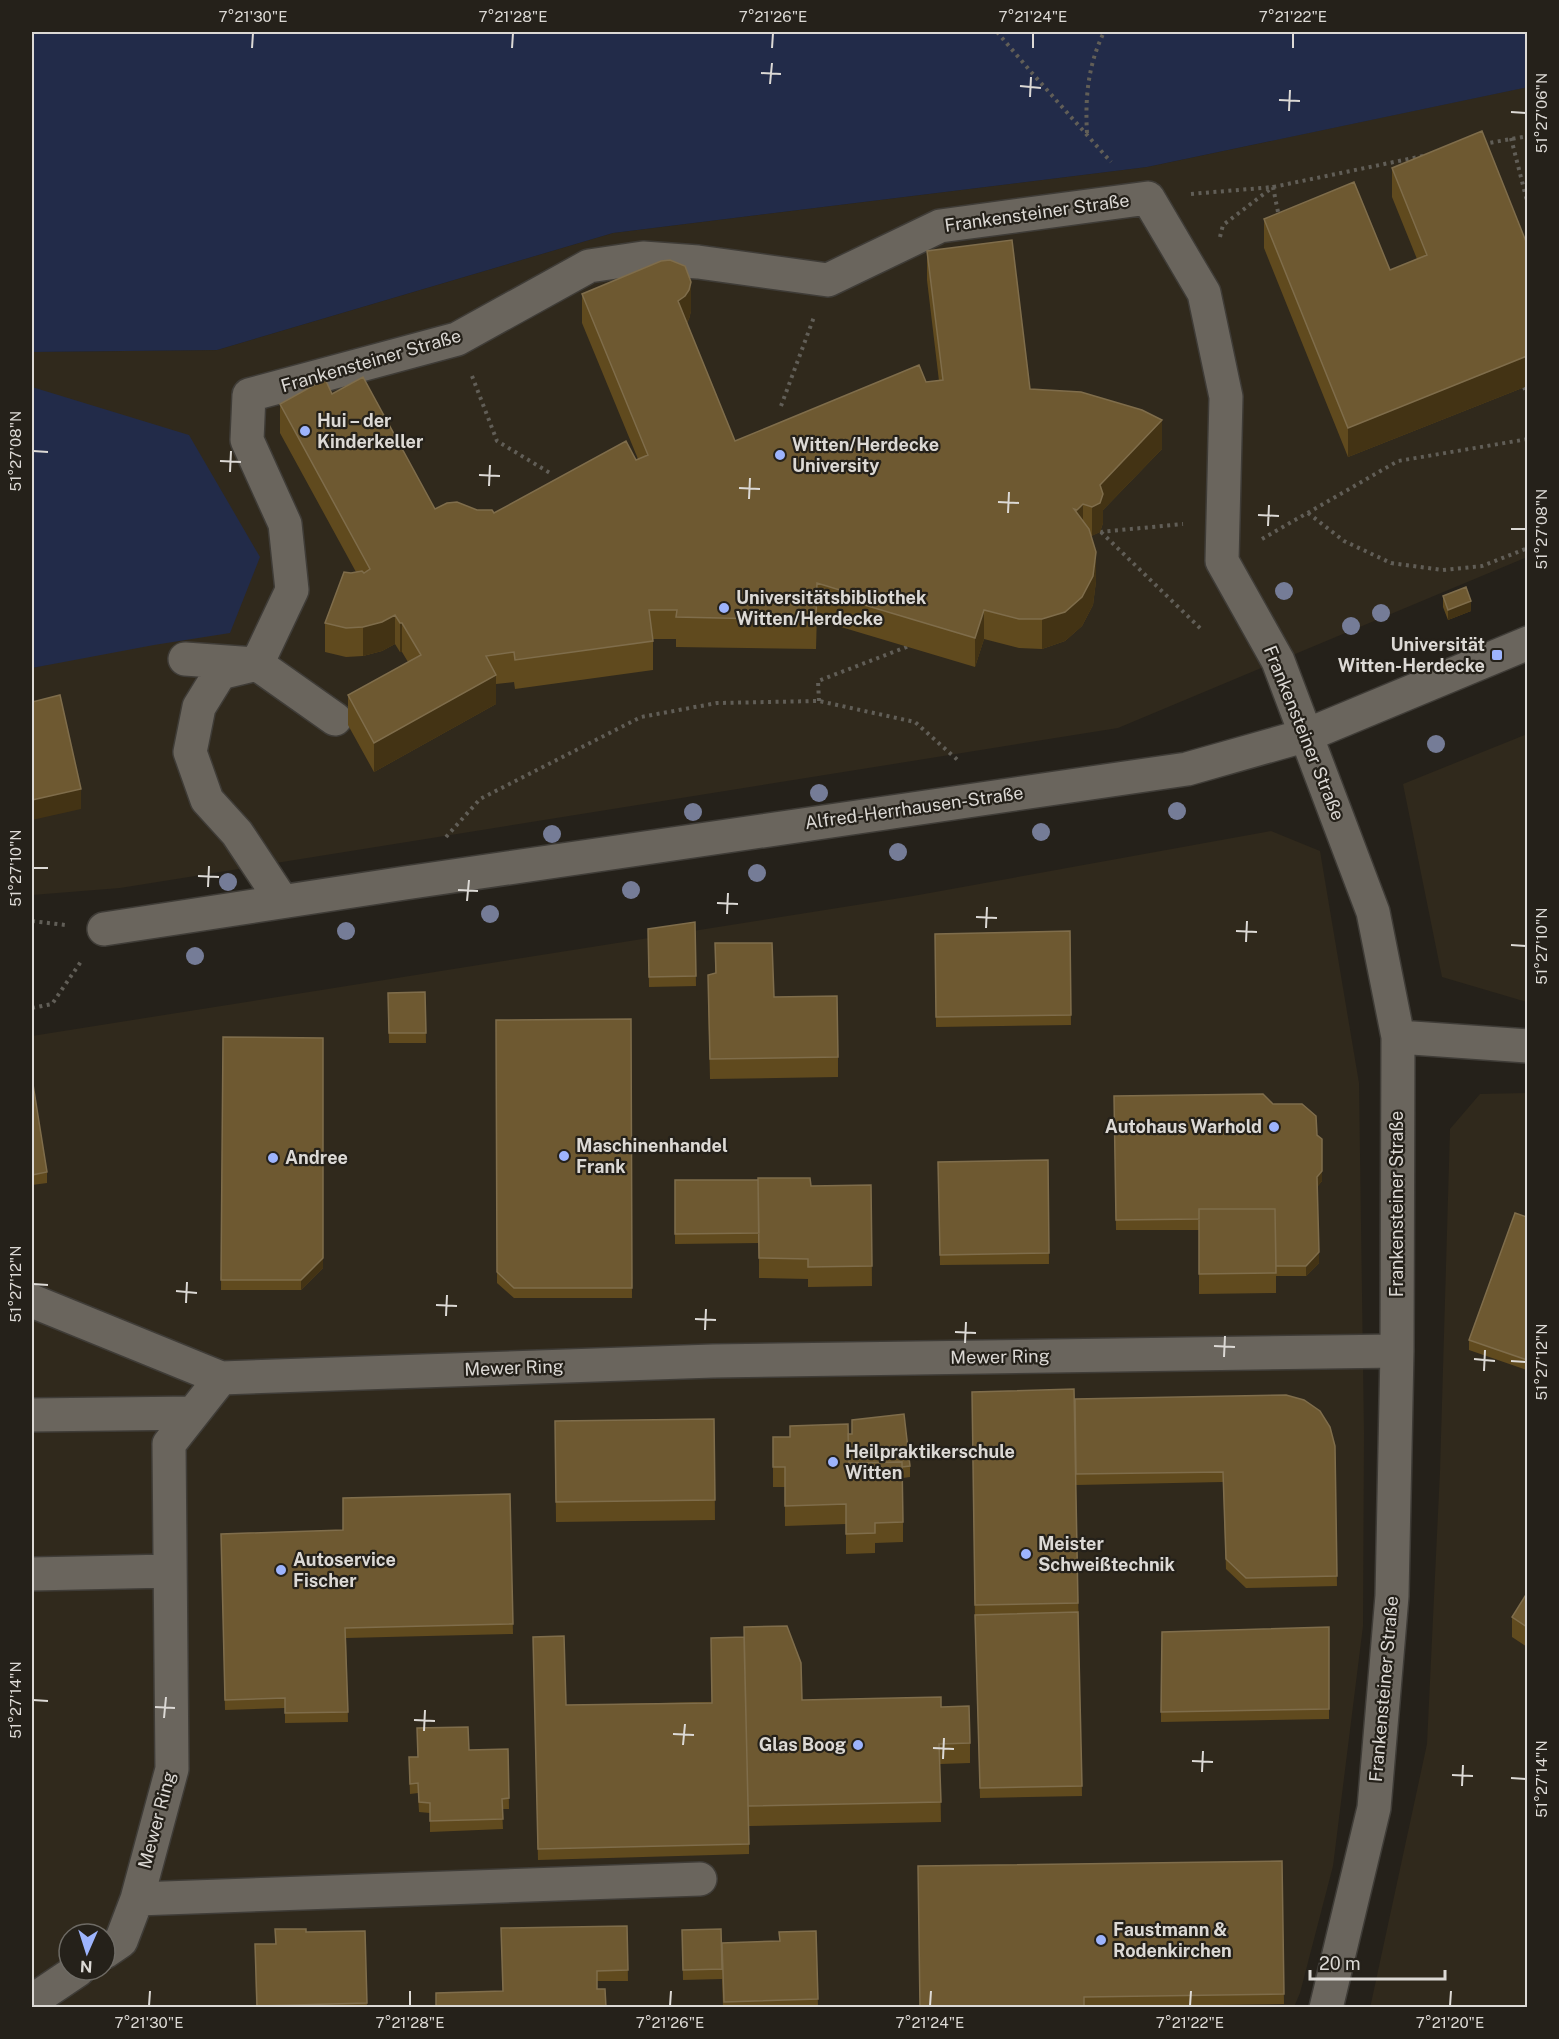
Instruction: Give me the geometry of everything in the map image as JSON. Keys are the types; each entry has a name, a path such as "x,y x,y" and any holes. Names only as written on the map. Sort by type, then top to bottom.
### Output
{"street":[{"name":"Frankensteiner Straße","path":"257,664 292,590 285,524 248,440 249,395 458,339 589,266 643,258 698,262 828,280 940,226 1148,198 1204,293 1226,397 1222,561 1278,661 1373,912 1398,1037 1397,1352 1392,1596 1374,1808 1326,2007"},
{"name":"Alfred-Herrhausen-Straße","path":"104,929 1187,769 1307,735 1527,643"},
{"path":"184,659 257,664 335,719"},
{"path":"257,664 220,673 199,707 190,752 207,800 237,833 282,901"},
{"path":"1398,1037 1527,1046"},
{"path":"32,1301 221,1378"},
{"name":"Mewer Ring","path":"117,1939 137,1899 172,1769 169,1444 221,1378 712,1361 1397,1352"},
{"path":"32,1414 193,1413"},
{"path":"32,1574 170,1571"},
{"path":"137,1899 700,1879"},
{"path":"32,2001 60,1982"}],"path":[{"path":"997,32 1119,171 1148,198 1273,187 1432,154"},
{"path":"1087,134 1087,88 1095,50 1104,32"},
{"path":"1477,145 1527,136"},
{"path":"1511,138 1527,205"},
{"path":"1273,187 1281,228"},
{"path":"1204,293 1223,225 1273,187"},
{"path":"781,406 828,280"},
{"path":"458,339 497,441 550,473"},
{"path":"1524,387 1527,397"},
{"path":"1201,629 1100,532 1191,523 1222,561 1398,461 1527,439"},
{"path":"1308,513 1344,541 1391,563 1443,570 1482,566 1527,548"},
{"path":"819,700 818,681 909,646"},
{"path":"405,883 480,799 641,717 717,703 819,700 915,722 998,796"},
{"path":"32,1008 52,1004 104,929"}],"shaded area":[{"path":"32,32 1527,32 1528,87 1147,167 613,233 217,350 32,352"},
{"name":"Witten/Herdecke University","path":"1527,87 1527,557 1118,728 120,888 32,895 32,668 70,660 32,567 32,352 217,350 613,233 1147,167"},
{"path":"32,387 189,435 260,557 230,633 32,668"},
{"path":"1527,734 1527,1002 1442,977 1403,784"},
{"path":"1271,831 1320,851 1359,1083 1364,1433 1363,1626 1333,1866 1300,1993 1294,2007 32,2008 32,1036 913,896"},
{"path":"1527,1093 1527,2007 1370,2008 1427,1744 1440,1471 1450,1129 1480,1094"}],"building":[{"path":"1482,131 1527,244 1527,356 1348,428 1264,219 1354,182 1390,270 1427,255 1392,168"},
{"path":"1012,240 1030,389 1081,392 1142,410 1162,420 1100,485 1103,494 1100,503 1092,507 1083,504 1077,510 1074,509 1089,529 1096,552 1093,576 1082,597 1065,612 1042,619 1019,619 984,610 975,638 841,598 843,591 817,583 816,620 676,617 677,610 649,610 653,641 515,660 514,652 486,656 496,675 374,743 348,695 421,655 395,615 382,622 363,627 346,628 325,623 344,572 362,571 364,573 370,569 280,404 325,379 332,394 363,377 435,509 447,503 457,502 477,510 492,510 494,513 626,441 636,460 648,455 582,294 661,261 670,260 685,266 691,282 685,296 678,301 735,441 919,365 926,382 943,380 927,251"},
{"path":"1466,587 1471,601 1448,610 1443,596"},
{"path":"60,695 81,789 32,800 32,702"},
{"path":"695,922 696,976 649,977 648,929"},
{"path":"1070,931 1071,1015 936,1017 935,934"},
{"path":"715,943 772,943 774,997 837,996 838,1057 710,1059 708,975 716,973"},
{"path":"425,992 426,1033 389,1033 388,993"},
{"name":"Maschinenhandel Frank","path":"631,1019 632,1288 514,1288 497,1272 496,1020"},
{"name":"Andree","path":"223,1037 323,1038 323,1258 301,1280 221,1280"},
{"path":"32,1078 47,1172 32,1175"},
{"path":"1263,1094 1273,1104 1302,1104 1316,1116 1317,1135 1322,1139 1322,1171 1317,1177 1319,1252 1306,1266 1276,1266 1275,1209 1199,1209 1199,1219 1116,1220 1114,1096"},
{"path":"1048,1160 1049,1253 940,1255 938,1162"},
{"path":"758,1178 810,1178 811,1186 871,1185 872,1266 808,1267 808,1259 759,1258"},
{"path":"675,1180 758,1180 759,1233 675,1234"},
{"path":"1199,1209 1275,1209 1276,1273 1199,1274"},
{"path":"1515,1213 1527,1217 1527,1360 1469,1340"},
{"name":"Meister Schweißtechnik","path":"1074,1389 1078,1603 975,1605 972,1392"},
{"path":"1286,1395 1304,1400 1320,1411 1330,1427 1335,1446 1337,1576 1246,1578 1226,1559 1223,1472 1076,1474 1075,1399"},
{"path":"904,1414 910,1466 902,1467 902,1462 849,1463 848,1434 852,1434 852,1420"},
{"path":"714,1419 715,1500 556,1502 555,1421"},
{"path":"848,1424 849,1463 902,1462 903,1522 875,1523 875,1533 846,1534 846,1504 785,1506 785,1467 773,1467 773,1437 790,1437 790,1426"},
{"path":"510,1494 513,1624 345,1628 348,1712 285,1713 285,1698 225,1700 221,1534 343,1530 343,1498"},
{"path":"1527,1593 1527,1627 1512,1617"},
{"path":"1078,1612 1082,1786 980,1788 975,1615"},
{"name":"Glas Boog","path":"787,1626 801,1663 802,1700 941,1697 941,1707 969,1706 970,1743 939,1744 941,1802 748,1806 744,1627"},
{"path":"1329,1627 1329,1709 1161,1712 1162,1632"},
{"path":"564,1636 566,1705 712,1703 711,1638 744,1637 749,1844 538,1849 533,1637"},
{"path":"468,1727 469,1750 508,1749 509,1798 502,1799 503,1819 430,1821 430,1803 419,1802 418,1783 410,1784 409,1757 418,1757 417,1728"},
{"name":"Faustmann & Rodenkirchen","path":"1282,1861 1284,1994 1084,1997 1084,2007 920,2007 918,1866"},
{"path":"627,1926 628,1970 597,1971 597,1989 605,1989 606,2007 436,2007 436,1993 503,1991 501,1928"},
{"path":"275,1929 306,1929 306,1932 365,1931 367,2003 257,2006 255,1944 276,1944"},
{"path":"721,1929 722,1969 683,1970 682,1930"},
{"path":"816,1931 818,1999 724,2002 722,1943 780,1941 779,1932"}],"place":[{"name":"Hui – der Kinderkeller","path":"305,431"},
{"name":"Witten/Herdecke University","path":"780,455"},
{"name":"Universitätsbibliothek Witten/Herdecke","path":"724,608"},
{"name":"Universität Witten-Herdecke","path":"1497,655"},
{"name":"Autohaus Warhold","path":"1274,1127"},
{"name":"Maschinenhandel Frank","path":"564,1156"},
{"name":"Andree","path":"273,1158"},
{"name":"Heilpraktikerschule Witten","path":"833,1462"},
{"name":"Meister Schweißtechnik","path":"1026,1554"},
{"name":"Autoservice Fischer","path":"281,1570"},
{"name":"Glas Boog","path":"858,1745"},
{"name":"Faustmann & Rodenkirchen","path":"1101,1940"}]}
